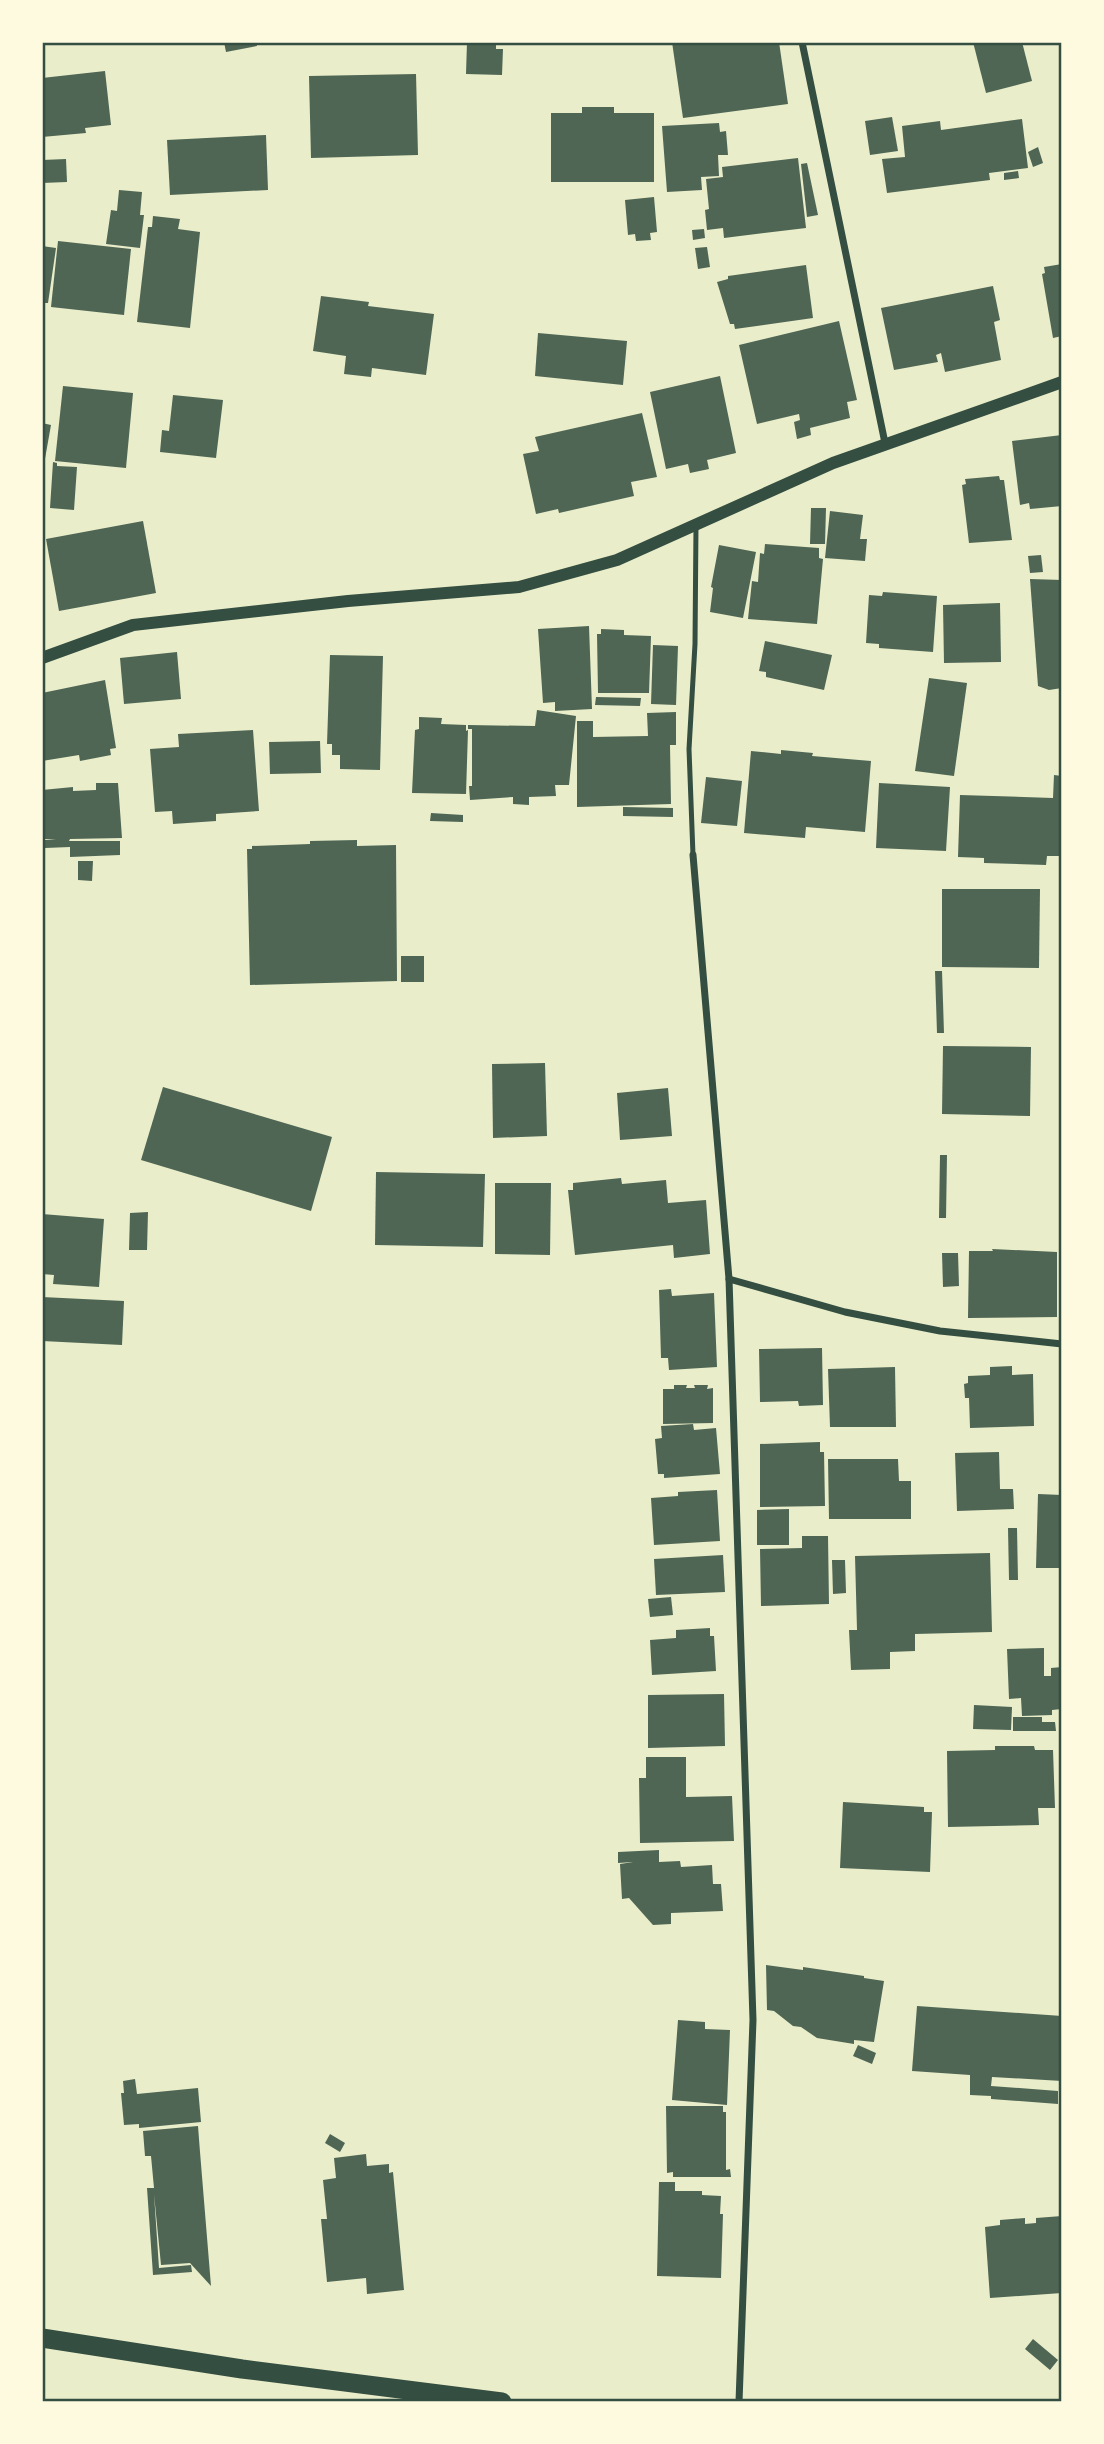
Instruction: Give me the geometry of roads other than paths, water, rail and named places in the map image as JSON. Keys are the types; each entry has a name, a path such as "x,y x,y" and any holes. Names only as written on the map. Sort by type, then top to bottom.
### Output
{"highway":[{"path":"42,2338 242,2369 502,2402"}],"street":[{"path":"802,42 885,443"},
{"path":"42,658 133,625 348,601 519,587 617,560 833,463 1062,382"},
{"path":"693,855 729,1279 754,2020 738,2402"},
{"path":"729,1279 845,1312 940,1331 1062,1344"}],"lane":[{"path":"693,855 689,749 695,645 696,526"}]}
